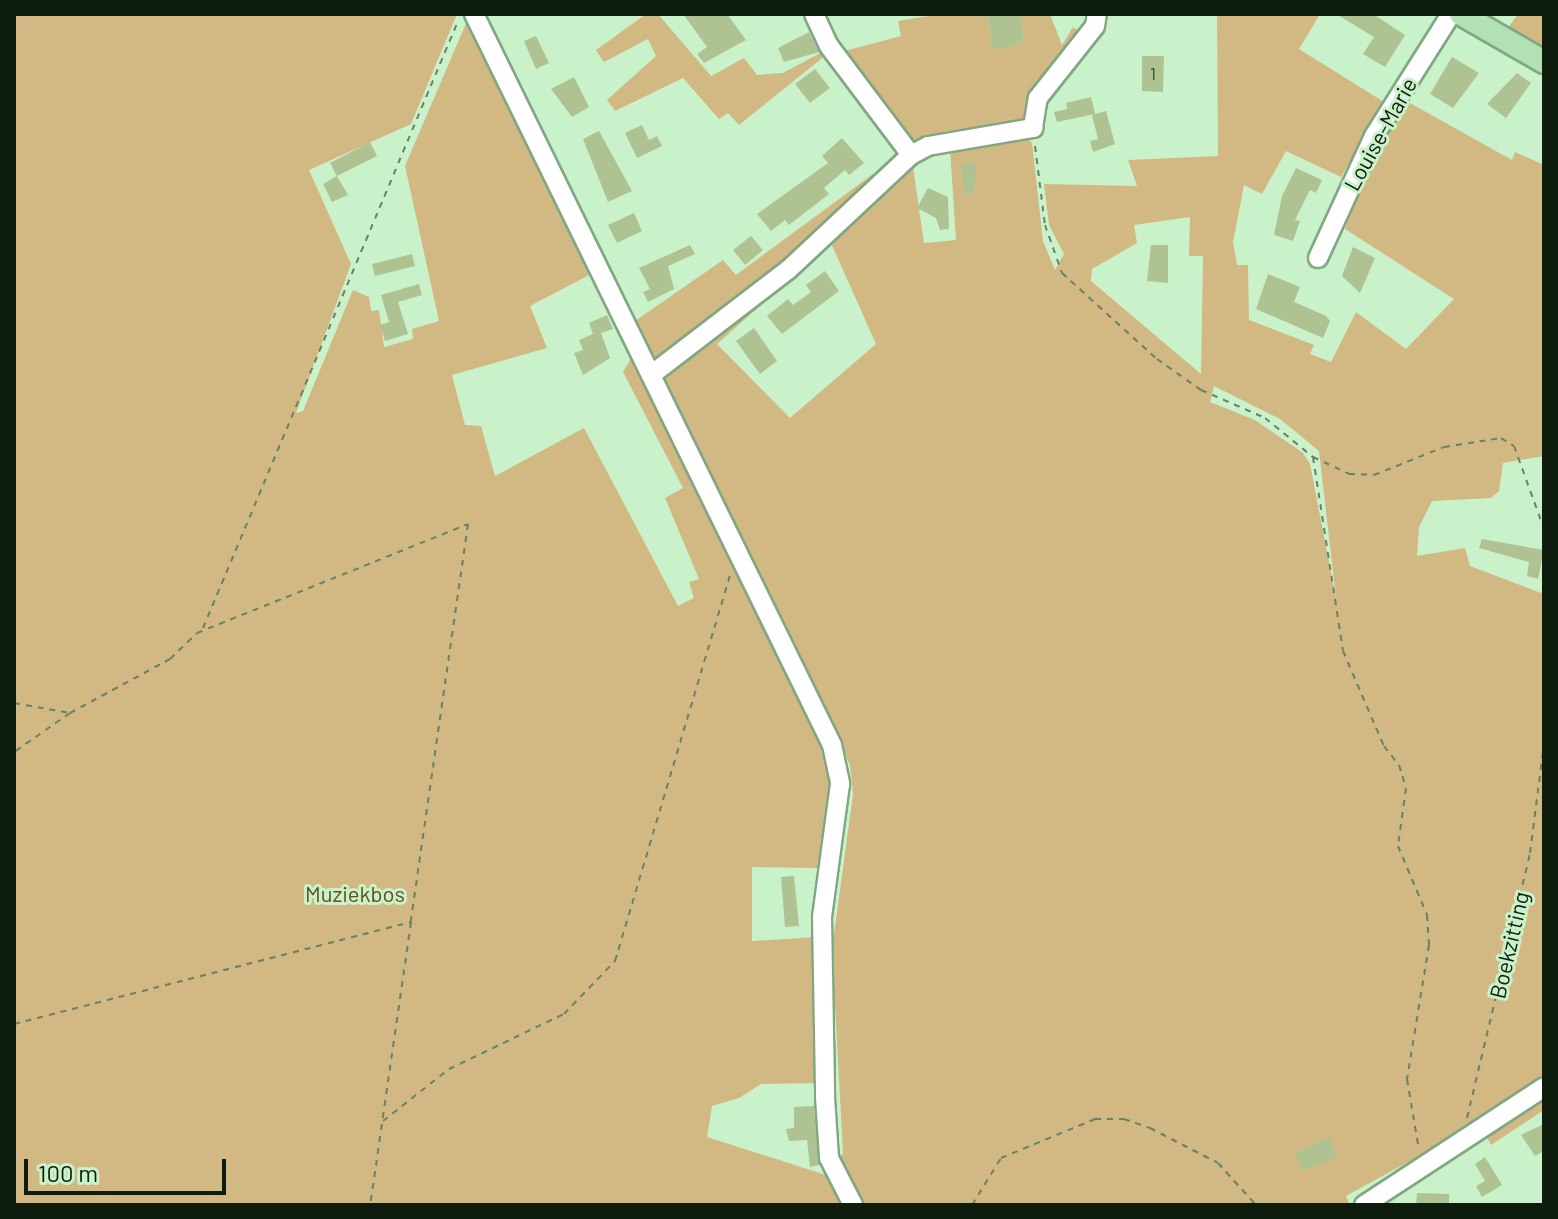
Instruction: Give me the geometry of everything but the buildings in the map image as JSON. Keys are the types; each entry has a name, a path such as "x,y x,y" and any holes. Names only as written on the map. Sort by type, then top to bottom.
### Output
{"main road":[{"path":"1461,14 1544,62"}],"street":[{"path":"474,14 737,552 838,768 839,800 822,917 825,1097 829,1158 853,1205"},
{"path":"651,375 788,270 911,155 928,146 1033,128 1038,98 1095,26 1097,14"},
{"name":"Louise-Marie","path":"1318,258 1374,136 1451,14"},
{"path":"815,15 829,46 911,155"},
{"path":"1364,1205 1544,1087"}],"path":[{"path":"203,628 464,14"},
{"path":"1033,128 1045,225 1062,273 1157,359 1201,390 1265,418 1313,457 1349,474 1374,475 1466,441 1501,438 1514,446 1544,529"},
{"path":"1313,457 1343,651 1384,746 1399,765 1406,788 1398,846 1427,915 1429,945 1417,995 1406,1095 1421,1167"},
{"path":"14,752 70,713 170,659 197,633 468,524 370,1205"},
{"path":"383,1121 449,1069 564,1014 615,961 737,552"},
{"path":"14,703 70,713"},
{"name":"Boekzitting","path":"1460,1144 1530,853 1544,743"},
{"path":"14,1024 411,922"},
{"path":"972,1205 1001,1158 1095,1119 1124,1119 1150,1128 1218,1163 1256,1205"}],"green space":[{"name":"Muziekbos","path":"14,14 457,14 411,124 309,170 351,264 296,413 303,411 353,290 369,297 371,311 379,310 384,347 413,339 412,329 439,321 405,166 470,14 593,273 530,306 547,348 452,375 465,425 481,426 495,476 584,428 678,606 694,598 689,582 699,579 665,498 683,488 623,372 632,357 650,352 635,321 723,260 736,275 873,174 889,191 913,167 924,243 956,240 950,149 1026,136 1032,143 1043,241 1055,270 1064,254 1049,225 1044,184 1137,186 1128,160 1218,156 1217,14 1320,14 1299,49 1384,102 1341,177 1286,151 1262,194 1244,185 1233,242 1237,265 1248,265 1249,320 1314,345 1310,354 1331,362 1356,312 1406,349 1454,299 1345,229 1362,179 1408,102 1512,160 1515,152 1544,165 1544,456 1503,463 1499,491 1491,498 1432,501 1419,527 1417,556 1465,548 1470,566 1544,594 1544,1110 1491,1145 1479,1123 1346,1196 1350,1205 14,1205","holes":["1190,217 1189,256 1203,256 1201,374 1091,281 1092,269 1137,243 1134,225","831,243 876,344 790,418 717,344","1214,386 1280,419 1319,451 1336,598 1310,464 1303,453 1255,420 1210,402","732,518 850,765 853,794 832,949 843,1153 826,1175 707,1137 712,1106 739,1098 761,1084 819,1083 816,937 752,941 752,867 823,868 833,767 715,526"]},
{"path":"646,14 658,14 711,76 744,58 757,75 783,73 826,50 826,55 739,125 728,113 719,119 683,78 615,111 607,100 656,56 648,39 604,62 596,50"},
{"path":"942,14 987,14 992,46 1006,49 1024,41 1020,14 1050,14 1062,45 1073,27 1083,34 1021,125 913,146 841,52 901,36 898,21"},
{"path":"1518,14 1544,14 1544,53 1505,32"}]}
